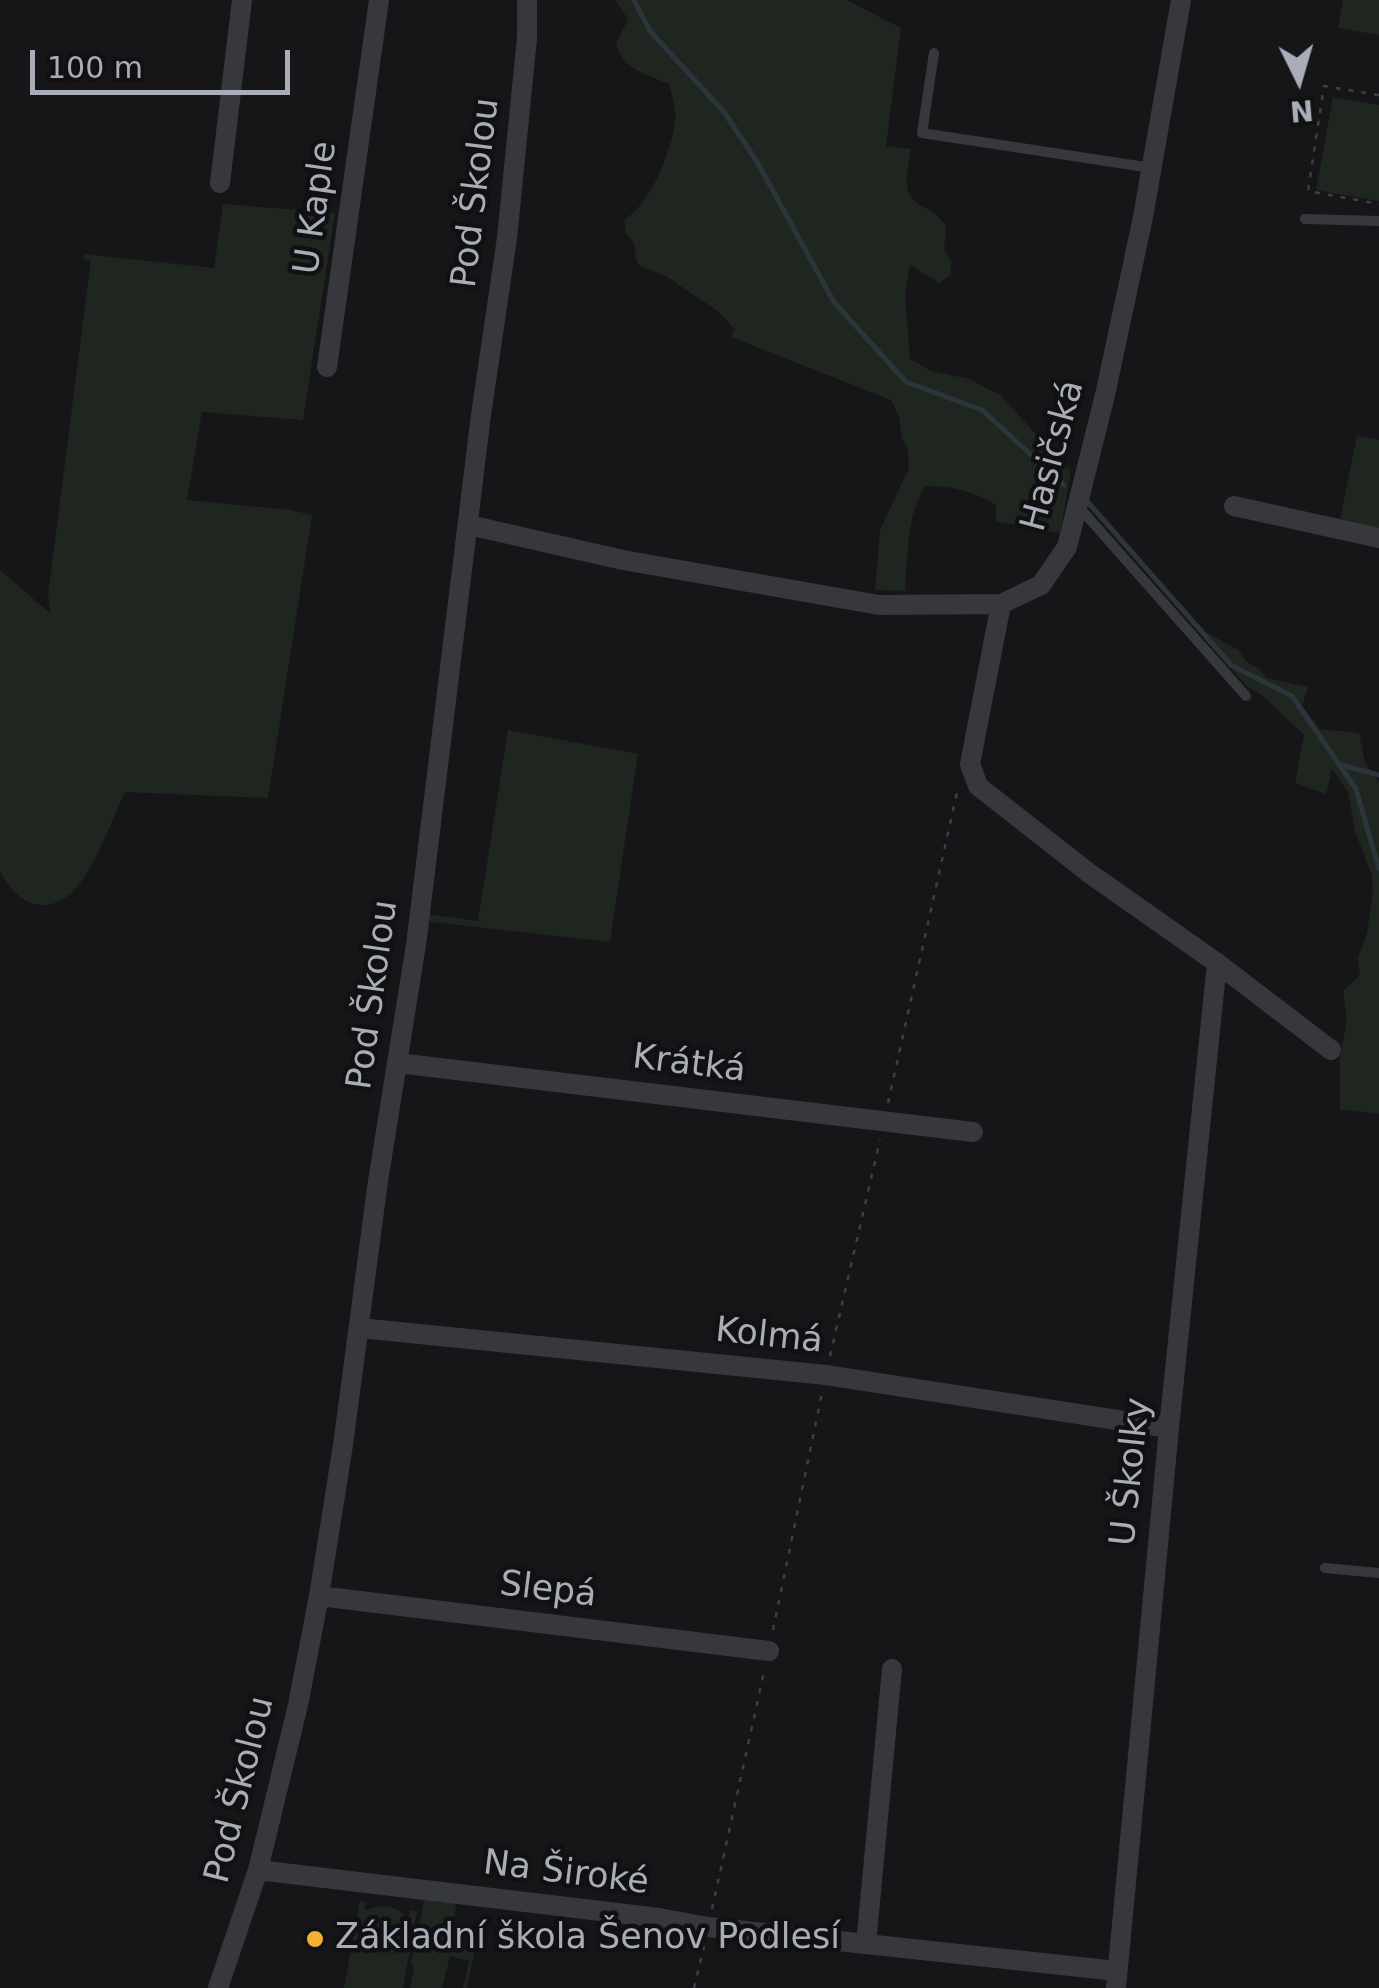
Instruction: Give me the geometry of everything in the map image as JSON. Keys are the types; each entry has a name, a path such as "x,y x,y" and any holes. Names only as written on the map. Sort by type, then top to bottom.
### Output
{"street":[{"path":"220,183 242,0"},
{"name":"U Kaple","path":"327,366 379,0"},
{"name":"Pod Školou","path":"218,1988 258,1870 298,1705 319,1596 418,927 507,238 527,38 527,0"},
{"name":"Hasičská","path":"469,524 623,560 879,605 1002,604 1041,585 1067,547 1105,394 1152,168 1181,0"},
{"path":"1234,506 1379,538"},
{"path":"1002,604 970,764 978,786 1089,873 1218,963 1331,1050"},
{"name":"U Školky","path":"1117,1980 1218,963"},
{"name":"Krátká","path":"398,1064 973,1132"},
{"name":"Kolmá","path":"360,1328 826,1375 1169,1428"},
{"name":"Slepá","path":"319,1596 768,1651"},
{"path":"866,1944 892,1669"},
{"name":"Na Široké","path":"258,1870 866,1944 1117,1980"}],"lane":[{"path":"934,52 922,133 1152,168"},
{"path":"1305,219 1379,221"},
{"path":"1078,505 1246,696"},
{"path":"1325,1568 1379,1573"}],"path":[{"path":"1379,95 1324,86 1308,191 1379,204"}],"shaded area":[{"path":"615,0 847,0 901,28 886,146 911,149 907,180 910,194 946,226 944,249 951,261 951,275 939,283 910,265 905,294 910,359 931,371 969,379 1000,395 1071,472 1060,533 996,521 996,505 987,500 962,490 926,486 911,522 905,591 875,590 880,530 909,468 899,417 891,400 731,337 735,330 719,312 666,276 640,266 624,220 643,202 658,177 675,114 669,84 637,70 619,53 616,44 628,19"},
{"path":"1343,0 1379,0 1379,35 1338,28"},
{"path":"1333,97 1379,105 1379,201 1316,190"},
{"path":"223,204 335,213 303,420 202,412 187,500 312,515 268,798 125,792 78,886 55,903 32,903 20,897 0,871 0,570 51,614 48,595 91,260 83,259 84,254 214,268"},
{"path":"1357,436 1379,440 1379,528 1340,519"},
{"path":"1204,631 1238,650 1267,678 1308,687 1302,706 1320,729 1359,733 1365,762 1379,782 1379,1114 1340,1109 1340,1055 1347,1021 1343,991 1360,975 1358,958 1367,933 1373,894 1372,876 1355,831 1348,792 1332,769 1326,794 1295,783 1304,735 1247,686 1203,638"},
{"path":"508,730 638,754 610,942 424,921 425,914 478,921"},
{"path":"425,1896 457,1900 452,1928 479,1930 467,1988 463,1988 469,1961 450,1956 442,1988 410,1988"},
{"path":"360,1901 366,1902 365,1911 388,1907 408,1919 410,1910 417,1911 403,1988 344,1988"}],"waterway":[{"path":"634,0 650,31 724,112 756,160 834,302 906,382 982,410 1064,485"},
{"path":"1086,500 1231,665 1292,696 1356,789 1379,869"},
{"path":"1338,764 1379,775"}],"place":[{"name":"Základní škola Šenov Podlesí","path":"315,1939"}]}
